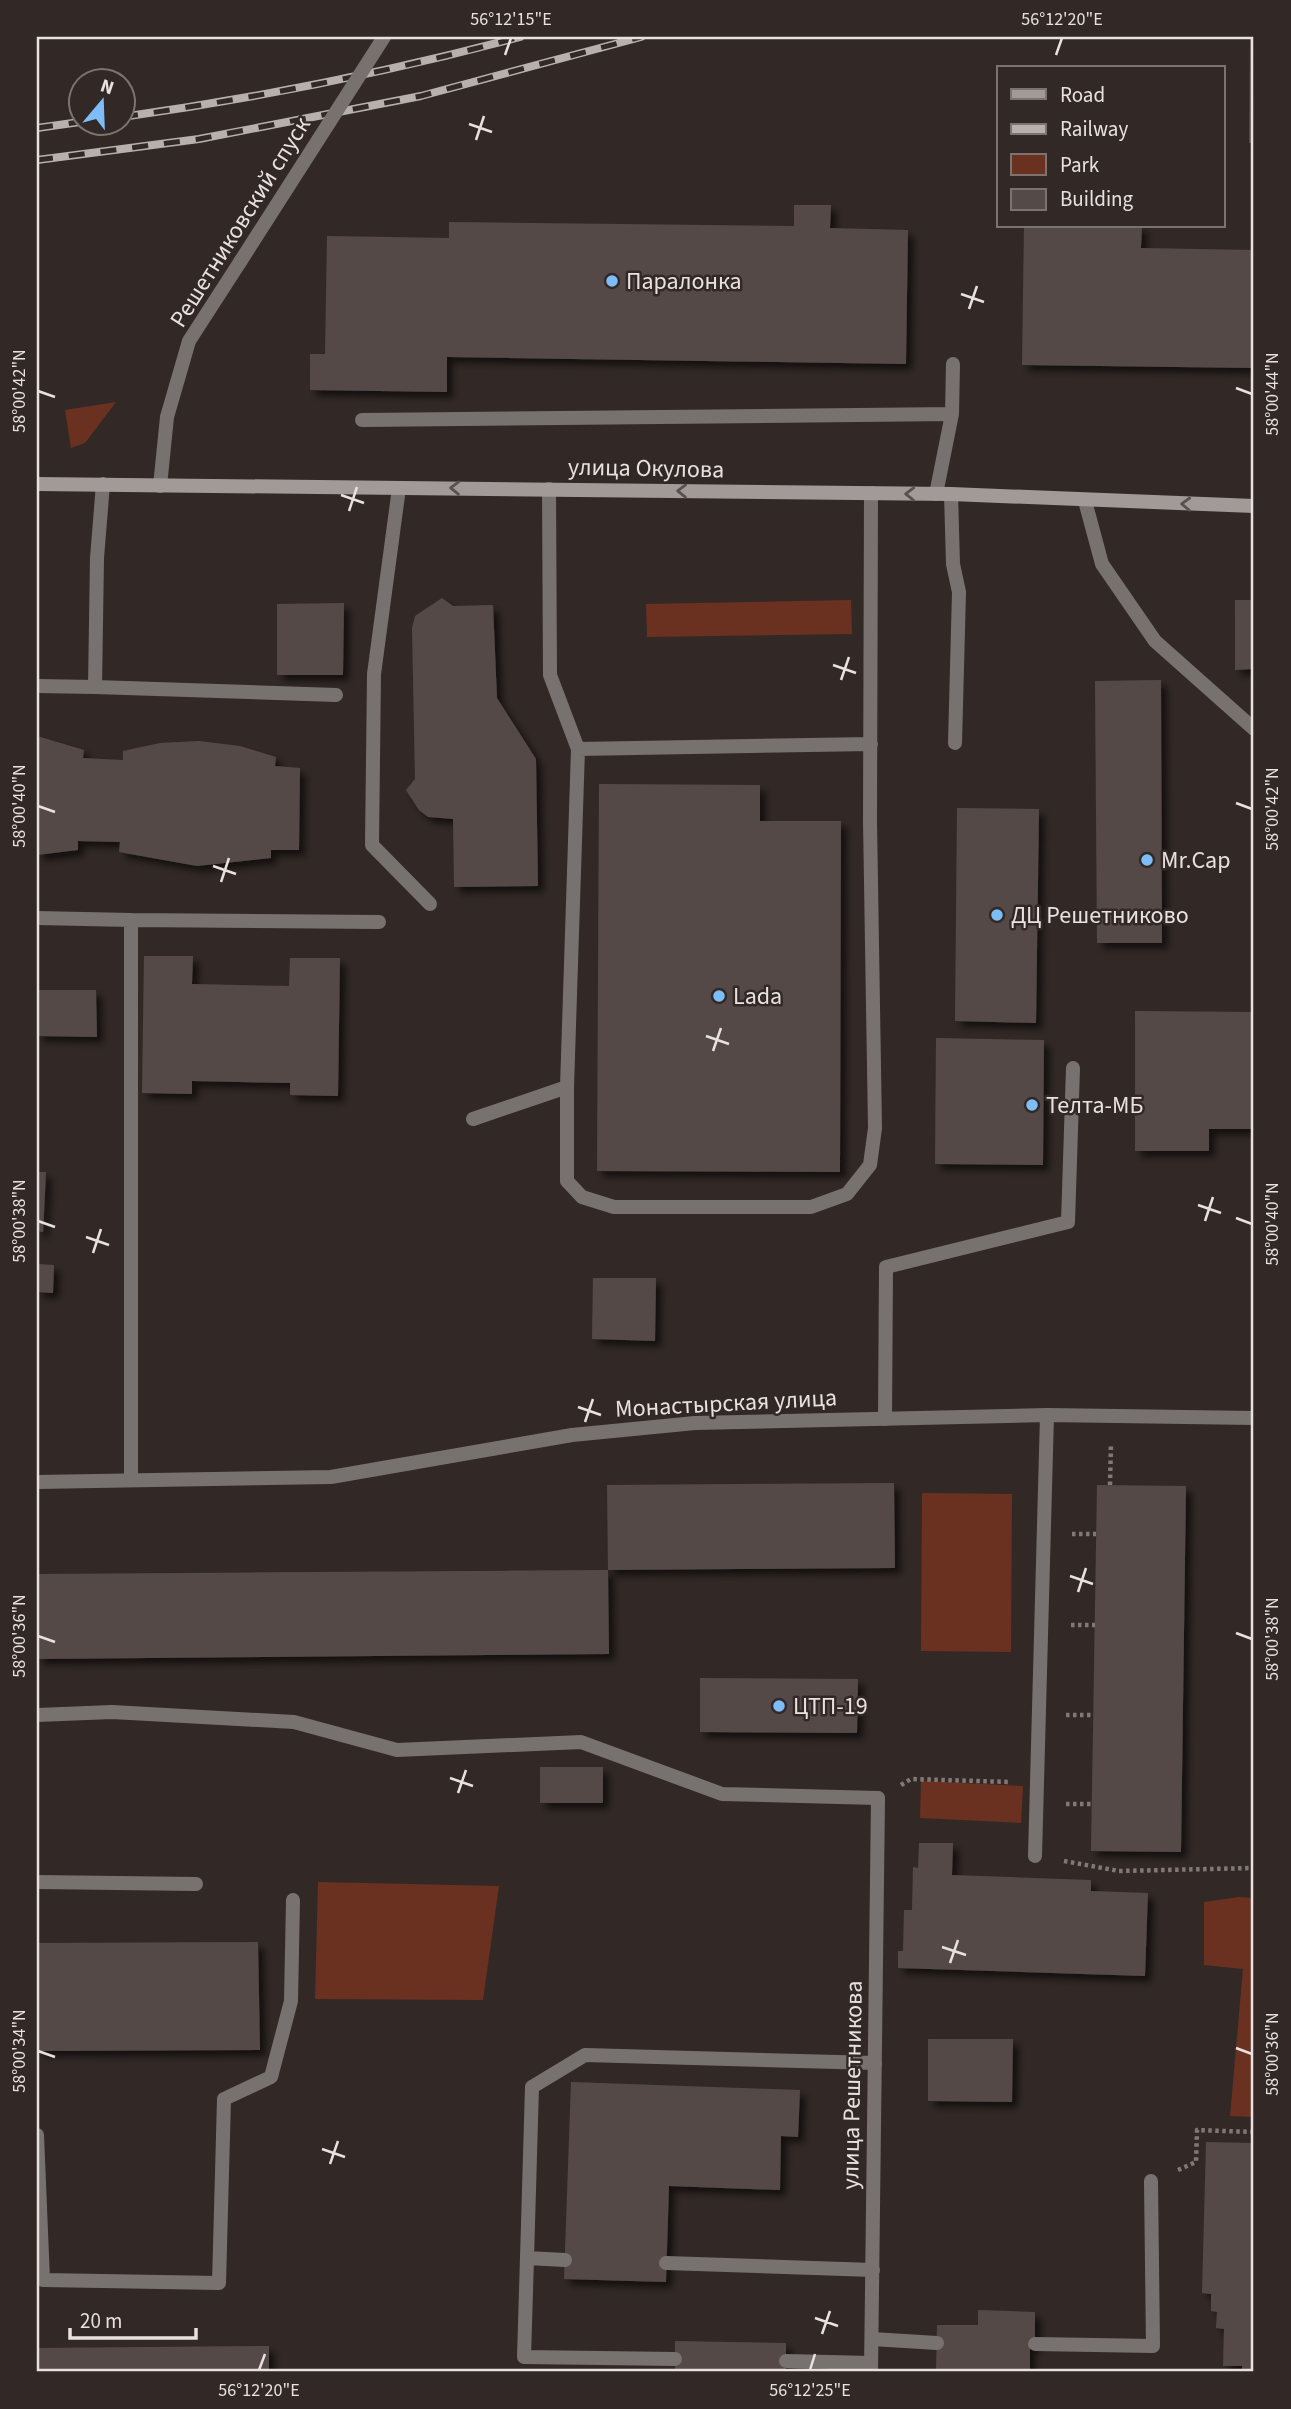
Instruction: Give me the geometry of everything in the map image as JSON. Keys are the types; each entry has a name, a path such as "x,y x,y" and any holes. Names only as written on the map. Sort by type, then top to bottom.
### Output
{"main road":[{"name":"улица Окулова","path":"37,484 944,494 1254,506"}],"street":[{"name":"Решетниковский спуск","path":"160,486 167,417 190,341 384,37"},
{"path":"953,364 952,414 944,494 958,592 955,743"},
{"path":"362,420 952,414"},
{"path":"94,687 97,558 103,484"},
{"path":"399,488 374,674 372,845 430,904"},
{"path":"549,489 550,675 578,749 566,1087 567,1181 582,1197 614,1207 811,1207 846,1194 870,1165 875,1128 871,494"},
{"path":"1085,501 1102,564 1155,641 1254,729"},
{"path":"37,685 335,695"},
{"path":"578,749 871,744"},
{"path":"37,918 379,922"},
{"path":"131,920 131,1480"},
{"path":"885,1419 886,1267 1069,1222 1073,1068"},
{"path":"473,1119 566,1087"},
{"path":"1035,1856 1047,1415"},
{"name":"Монастырская улица","path":"37,1482 331,1477 572,1435 695,1423 1047,1415 1254,1418"},
{"path":"37,1715 112,1712 294,1722 397,1749 581,1742 722,1794 878,1798"},
{"name":"улица Решетникова","path":"871,2367 878,1798"},
{"path":"37,1882 196,1884"},
{"path":"37,2136 43,2280 219,2283 224,2099 271,2077 290,2001 293,1900"},
{"path":"675,2359 524,2357 532,2087 585,2055 875,2063"},
{"path":"1035,2344 1153,2346 1151,2181"},
{"path":"527,2258 565,2260"},
{"path":"666,2263 873,2270"},
{"path":"872,2339 937,2343"},
{"path":"786,2361 871,2367"}],"path":[{"path":"1110,1485 1111,1442"},
{"path":"878,1798 911,1779 1035,1783"},
{"path":"1035,1856 1119,1871 1254,1868"},
{"path":"1151,2181 1196,2162 1197,2130 1254,2132"}],"green space":[{"path":"116,402 85,443 71,448 65,410"},
{"path":"851,600 852,634 647,637 646,604"},
{"path":"922,1493 1012,1494 1011,1652 921,1651"},
{"path":"921,1781 1023,1786 1021,1823 920,1818"},
{"path":"318,1882 499,1886 483,2000 315,1999"},
{"path":"1239,1897 1254,1898 1254,2117 1230,2116 1243,1969 1204,1965 1204,1902"}],"building":[{"path":"1250,37 1254,37 1254,143 1249,143"},
{"path":"794,205 831,205 830,228 908,230 906,364 447,357 447,392 310,390 310,354 325,354 327,236 449,238 449,222 794,226"},
{"path":"1024,228 1142,228 1141,248 1254,250 1254,368 1022,365"},
{"path":"442,598 453,606 493,605 497,698 536,759 538,886 454,887 453,819 428,817 419,810 406,790 415,779 412,628 415,616"},
{"path":"1235,600 1254,600 1254,669 1235,670"},
{"path":"344,603 343,675 277,675 277,604"},
{"path":"1161,680 1162,943 1097,943 1095,681"},
{"path":"37,736 84,750 83,758 123,760 123,751 160,743 199,741 240,746 276,757 275,766 300,768 299,850 271,850 271,858 197,866 119,852 120,842 78,841 78,850 37,855"},
{"name":"Lada","path":"599,784 760,785 760,821 841,821 840,1172 597,1171"},
{"name":"ДЦ Решетниково","path":"957,808 1039,809 1036,1023 955,1021"},
{"path":"144,956 193,956 192,984 289,986 290,958 340,958 338,1096 290,1095 290,1083 192,1081 192,1094 142,1093"},
{"path":"37,990 96,990 97,1037 37,1036"},
{"path":"1135,1011 1254,1012 1254,1129 1209,1129 1209,1151 1135,1151"},
{"path":"936,1038 1044,1040 1043,1165 935,1164"},
{"path":"37,1172 46,1172 43,1232 37,1231"},
{"path":"37,1264 54,1265 53,1293 37,1292"},
{"path":"593,1278 656,1278 655,1341 592,1339"},
{"path":"894,1483 895,1568 608,1570 607,1485"},
{"path":"1097,1485 1186,1486 1181,1852 1091,1851"},
{"path":"608,1570 609,1654 37,1659 37,1574"},
{"name":"ЦТП-19","path":"700,1678 858,1679 857,1733 700,1732"},
{"path":"540,1767 603,1767 603,1803 540,1803"},
{"path":"919,1843 953,1843 952,1875 1091,1880 1091,1891 1148,1893 1145,1976 898,1968 898,1951 903,1951 904,1910 912,1910 913,1867 918,1868"},
{"path":"258,1942 260,2050 37,2051 37,1943"},
{"path":"928,2039 1013,2039 1012,2102 928,2101"},
{"path":"571,2082 800,2090 798,2137 781,2136 780,2190 669,2186 666,2282 564,2279"},
{"path":"1206,2142 1254,2143 1254,2372 1242,2372 1242,2366 1223,2366 1224,2329 1216,2328 1217,2312 1211,2311 1211,2294 1202,2293"},
{"path":"978,2310 1035,2312 1035,2347 1030,2347 1030,2372 936,2372 937,2325 978,2325"},
{"path":"675,2341 786,2343 786,2372 675,2372"},
{"path":"269,2346 269,2372 37,2372 37,2348"}],"railway":[{"path":"136,115 322,83 422,62 520,37"},
{"path":"37,160 199,139 421,96 641,37"},
{"path":"37,128 66,124"}],"place":[{"name":"Паралонка","path":"612,281"},
{"name":"Mr.Cap","path":"1147,860"},
{"name":"ДЦ Решетниково","path":"997,915"},
{"name":"Lada","path":"719,996"},
{"name":"Телта-МБ","path":"1032,1105"},
{"name":"ЦТП-19","path":"779,1706"}]}
